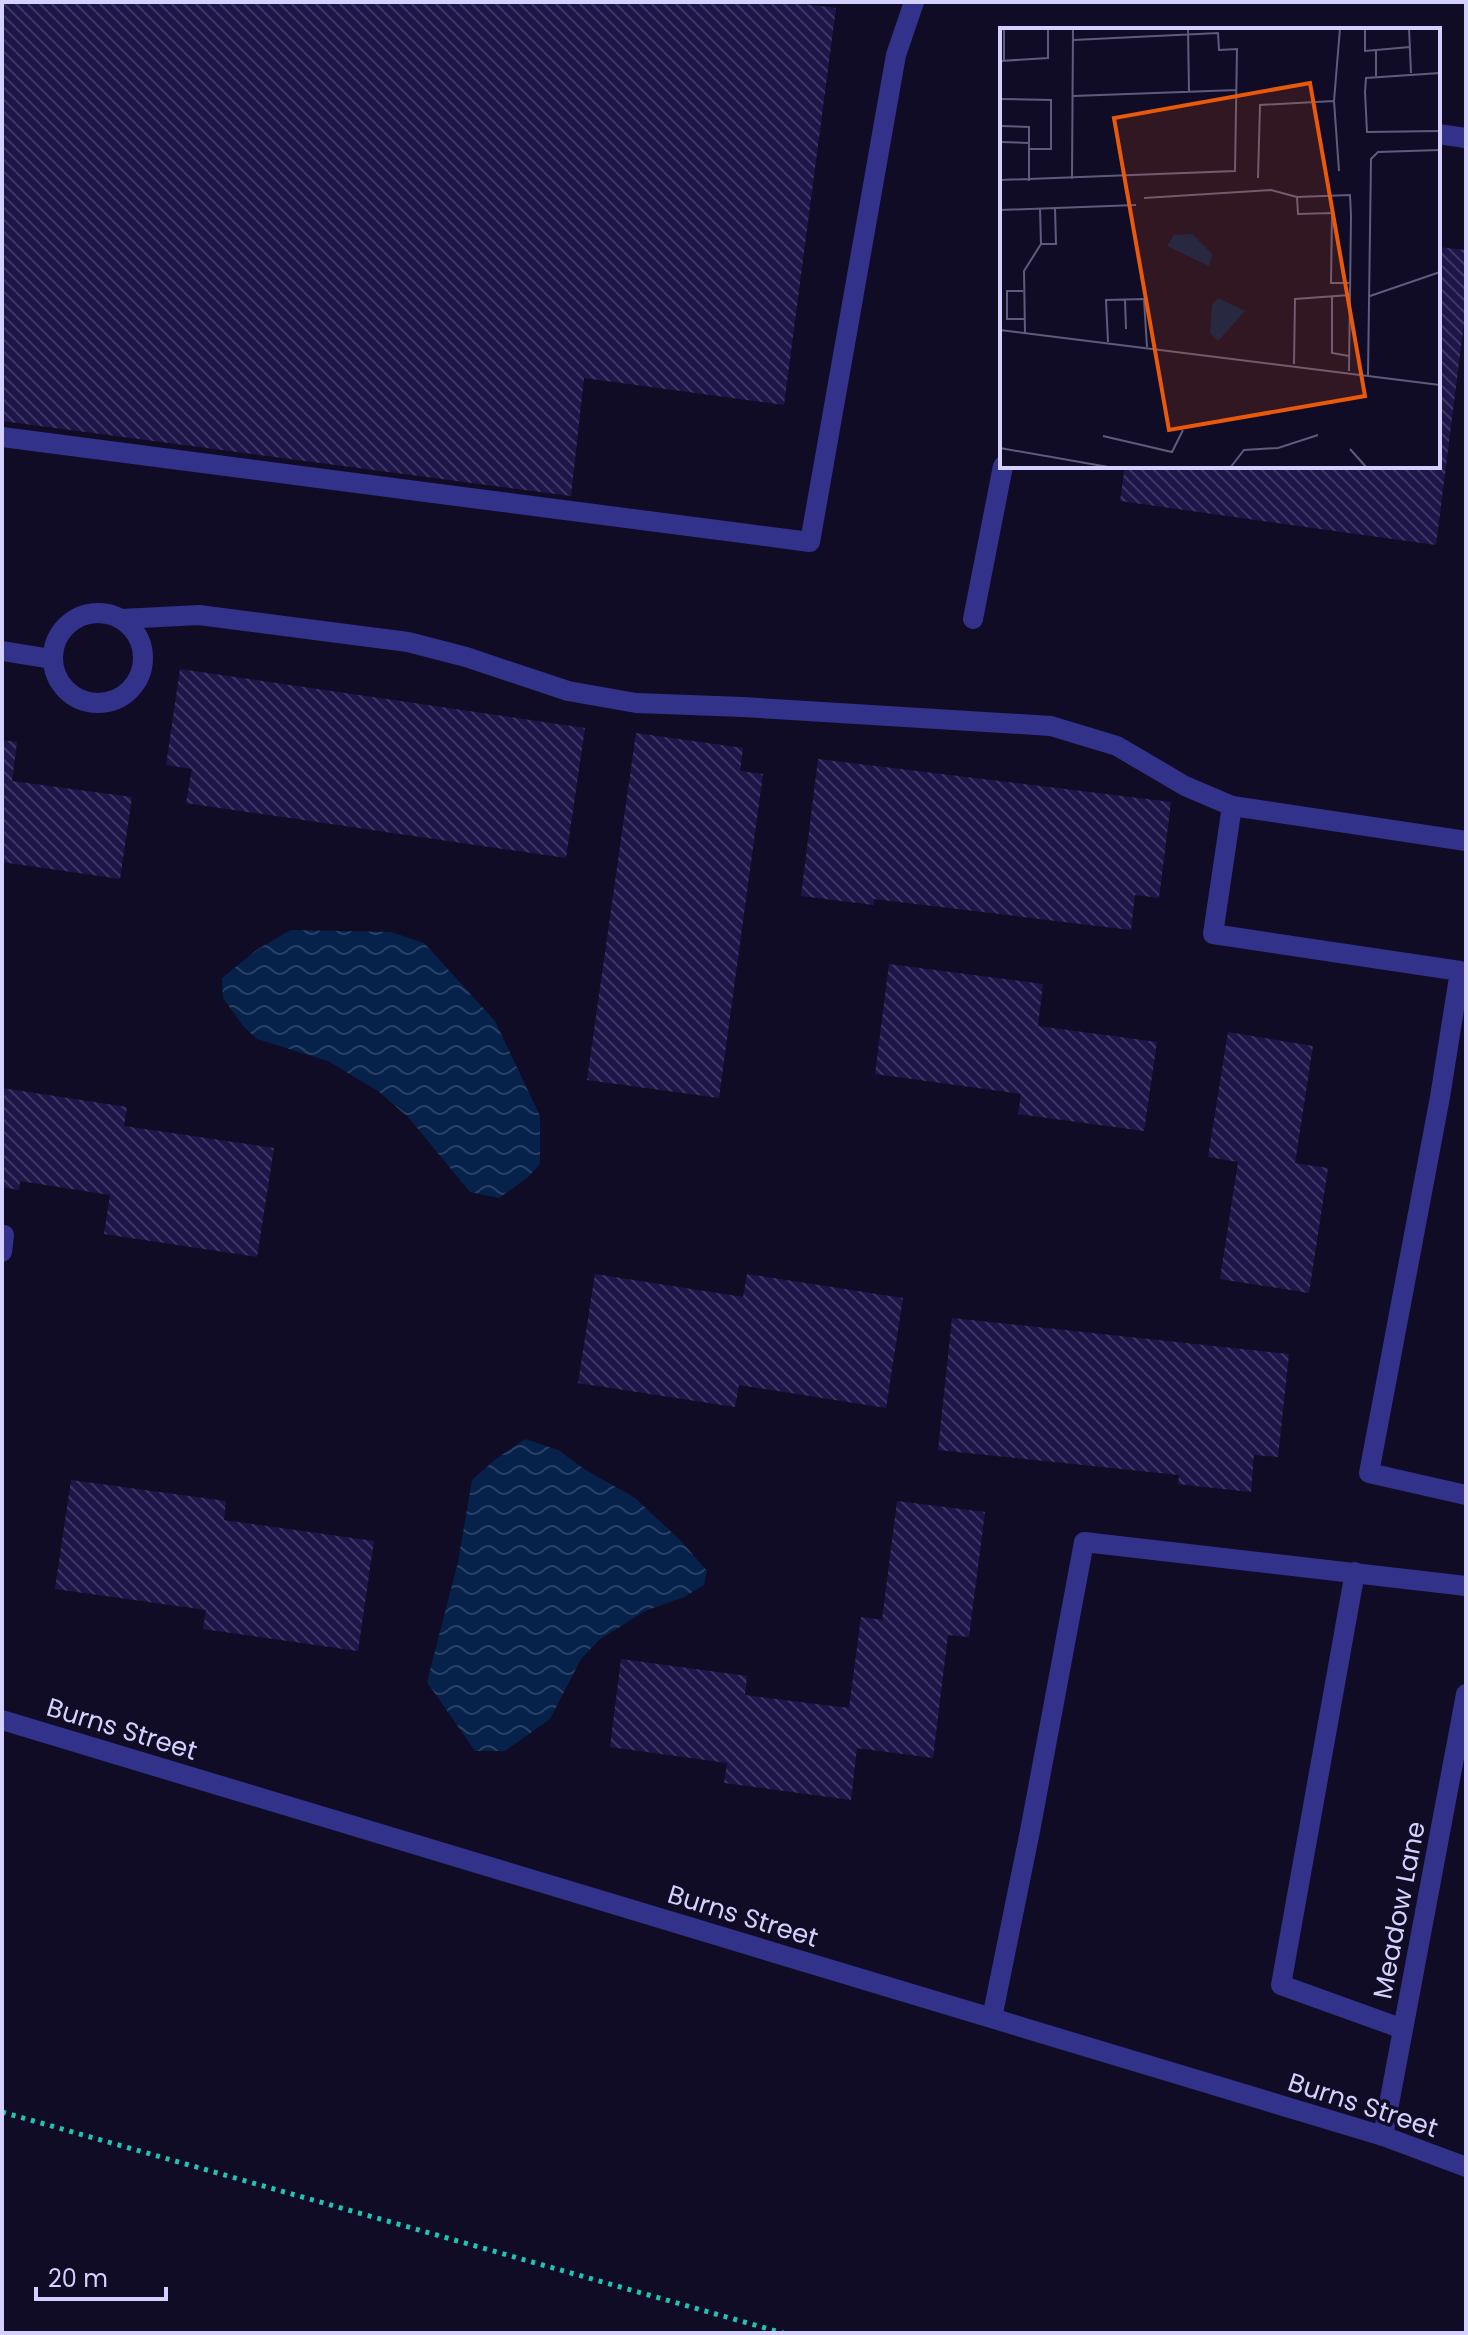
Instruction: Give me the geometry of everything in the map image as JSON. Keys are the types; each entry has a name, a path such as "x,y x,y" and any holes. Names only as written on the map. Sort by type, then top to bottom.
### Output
{"street":[{"path":"2,437 810,542 896,55 914,2"},
{"path":"1440,134 1466,138"},
{"path":"973,619 1003,468"},
{"path":"95,613 121,619 133,629 141,643 143,659 140,674 132,688 106,703 90,703 75,697 63,688 55,674 52,659 60,632 69,622 95,613"},
{"path":"121,619 199,615 408,642 466,657 568,691 636,703 1051,726 1117,746 1185,786 1232,806 1466,841"},
{"path":"2,651 52,659"},
{"path":"1232,806 1213,934 1463,971 1369,1473 1466,1495"},
{"path":"992,2018 1084,1542 1466,1586"},
{"path":"1355,1572 1281,1985 1403,2029"},
{"name":"Meadow Lane","path":"1383,2136 1466,1694"},
{"name":"Burns Street","path":"2,1720 1383,2136 1466,2167"}],"path":[{"path":"2,2112 783,2333"}],"water":[{"path":"291,930 391,932 424,943 495,1021 540,1116 540,1164 528,1177 499,1198 470,1192 409,1118 378,1091 328,1061 257,1039 244,1027 223,998 222,978 258,949"},
{"path":"525,1439 558,1450 635,1498 682,1542 707,1571 704,1585 684,1597 645,1611 599,1640 581,1659 550,1719 505,1751 475,1751 427,1682 458,1562 472,1480"}],"building":[{"path":"2,2 789,2 836,8 784,405 584,378 571,496 2,421"},
{"path":"1440,247 1466,250 1466,307 1436,545 1120,501 1125,468 1440,468"},
{"path":"180,669 585,728 566,858 186,803 192,769 166,765"},
{"path":"636,733 743,748 740,771 763,774 719,1098 587,1080"},
{"path":"2,740 17,742 12,781 132,797 120,879 2,862"},
{"path":"818,759 1171,802 1159,898 1135,895 1131,930 874,899 874,905 801,896"},
{"path":"889,964 1043,984 1038,1026 1157,1042 1144,1131 1018,1114 1021,1094 875,1074"},
{"path":"1228,1032 1313,1046 1295,1163 1328,1168 1309,1293 1220,1279 1238,1162 1208,1157"},
{"path":"2,1088 127,1107 124,1126 274,1148 257,1257 104,1234 110,1195 20,1181 19,1190 2,1187"},
{"path":"595,1274 743,1297 747,1274 903,1298 886,1408 739,1385 735,1407 578,1383"},
{"path":"952,1318 1289,1354 1278,1457 1254,1455 1251,1492 1178,1484 1179,1475 938,1450"},
{"path":"71,1480 226,1501 224,1520 374,1541 358,1651 203,1629 206,1610 55,1589"},
{"path":"897,1501 985,1512 969,1637 948,1635 933,1758 857,1748 851,1800 724,1783 727,1763 610,1747 621,1659 747,1676 745,1695 849,1708 861,1617 882,1620"}]}
